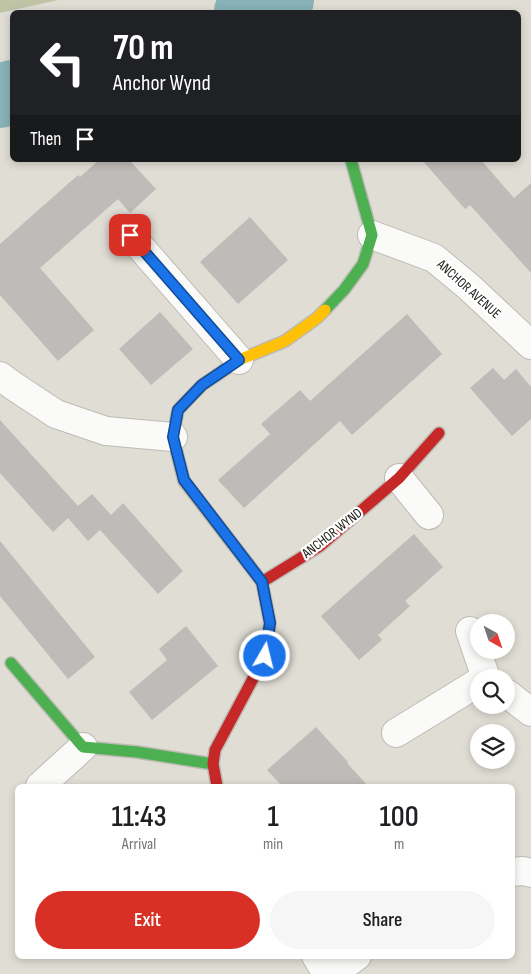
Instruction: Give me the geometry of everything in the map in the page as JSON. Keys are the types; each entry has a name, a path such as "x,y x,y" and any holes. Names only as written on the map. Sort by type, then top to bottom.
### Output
{"street":[{"path":"217,784 213,764 215,750 265,656 270,623 262,582 184,480 173,437 178,410 202,385 239,360 285,341 317,318 344,290 363,264 372,235 352,162"},
{"path":"130,235 239,360"},
{"name":"ANCHOR AVENUE","path":"372,235 434,258 469,287 531,346"},
{"path":"0,376 56,414 106,431 173,437"},
{"name":"ANCHOR WYND","path":"262,582 320,546 398,478 439,433"},
{"path":"398,478 429,516"},
{"path":"11,663 83,747 137,752 213,764"},
{"path":"396,733 470,688"},
{"path":"515,700 531,712"},
{"path":"42,784 83,747"},
{"path":"515,872 531,873"},
{"path":"318,959 328,974"},
{"path":"332,974 353,959"}],"green space":[{"path":"0,0 58,0 10,10 0,13"}],"building":[{"path":"97,162 131,162 156,189 130,213 118,199 40,268 94,330 58,361 0,295 0,244 78,175 80,177"},
{"path":"424,162 483,162 514,198 531,183 531,273 470,205 465,209"},
{"path":"250,217 288,260 238,304 200,262"},
{"path":"160,312 193,349 151,385 119,349"},
{"path":"407,314 442,354 352,435 340,421 244,508 218,480 270,434 261,424 300,390 310,401"},
{"path":"493,368 504,380 516,369 531,387 531,419 512,436 470,388"},
{"path":"0,420 78,506 92,494 111,515 123,503 183,571 158,594 100,530 88,541 68,518 53,532 0,473"},
{"path":"414,534 443,567 405,601 410,606 378,635 382,640 359,660 321,616"},
{"path":"0,541 95,657 68,679 0,596"},
{"path":"186,626 218,666 152,720 129,692 167,660 159,649"},
{"path":"316,727 366,784 280,784 267,770"}],"waterway":[{"path":"252,10 282,0"},
{"path":"0,96 10,93"}],"traffic: fast":[{"path":"325,310 344,290 363,264 372,235 352,162"},
{"path":"11,663 83,747 137,752 213,764"}],"traffic: slow":[{"path":"249,565 184,481 173,437 178,410 202,385 239,360 285,341 325,310"}],"traffic: jam":[{"path":"262,582 320,546 399,478 439,433"},
{"path":"217,784 213,764 215,750 265,656 270,623 262,582 249,565"}],"route":[{"path":"130,235 239,360 202,385 178,410 173,437 184,480 262,582 270,623 265,656"}]}
